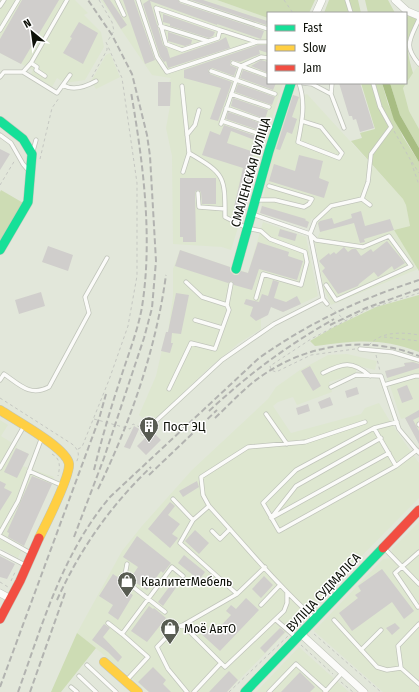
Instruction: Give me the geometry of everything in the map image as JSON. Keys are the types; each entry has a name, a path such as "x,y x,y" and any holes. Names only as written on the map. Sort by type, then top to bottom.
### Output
{"street":[{"path":"316,12 322,0"},
{"path":"395,0 407,11 419,16"},
{"name":"СМАЛЕНСКАЯ ВУЛІЦА","path":"236,269 255,200 291,84"},
{"path":"0,121 20,136 30,147 32,154 28,202 0,250"},
{"path":"0,410 42,436 53,449 65,453 70,464 59,484 32,554 23,564 5,596 0,619"},
{"name":"ВУЛІЦА СУДМАЛІСА","path":"245,692 297,638 313,618 419,510"},
{"path":"297,638 340,676 364,692"},
{"path":"104,662 138,692"}],"lane":[{"path":"0,6 4,0"},
{"path":"0,30 18,0"},
{"path":"23,72 31,63 67,0"},
{"path":"117,0 124,15"},
{"path":"138,0 157,57 167,72 258,42 267,41"},
{"path":"181,0 267,29"},
{"path":"347,0 351,12"},
{"path":"220,30 218,38 182,50 166,44 156,8 258,42"},
{"path":"418,64 409,53 408,45 419,19"},
{"path":"160,26 208,41"},
{"path":"257,132 221,123 241,66 261,57 267,58"},
{"path":"31,63 37,67 36,70 44,76"},
{"path":"233,63 267,76"},
{"path":"0,70 4,72 23,72 57,93 70,74"},
{"path":"210,71 275,94"},
{"path":"0,77 4,72"},
{"path":"63,85 67,87 82,87 96,81"},
{"path":"299,84 303,95 302,121 298,142 340,158 342,153 321,127 302,121"},
{"path":"312,84 331,94"},
{"path":"332,84 331,94 344,128"},
{"path":"362,199 368,182 371,154 391,127 380,107 373,84"},
{"path":"182,86 189,153 183,172"},
{"path":"231,94 269,107"},
{"path":"226,108 263,121"},
{"path":"187,135 195,125 199,110"},
{"path":"0,135 11,143 22,164 30,172"},
{"path":"32,154 36,140"},
{"path":"189,153 215,168 225,186 225,217 247,228 261,231 270,239 305,252 307,262 301,284 263,274 256,298"},
{"path":"255,200 275,200 304,207 309,204 312,199 269,186"},
{"path":"198,193 199,207 225,209"},
{"path":"327,304 323,299 310,234 315,221 331,206 362,199 370,205"},
{"path":"251,214 310,234 316,240 363,247 389,236 411,266 336,300 326,285"},
{"path":"0,380 4,374 30,391 40,391 49,386 88,313 84,297 107,258"},
{"path":"186,282 202,297 228,305"},
{"path":"169,389 191,343 215,349 229,310 228,305 231,284"},
{"path":"143,433 222,360 239,347 274,324 323,299"},
{"path":"194,320 222,328"},
{"path":"360,349 392,352 419,360"},
{"path":"323,373 341,364 356,366 370,376"},
{"path":"331,387 356,376 381,376 397,422 399,430 418,452 396,466 279,531 263,502 296,470 374,428 397,422"},
{"path":"384,385 419,376"},
{"path":"266,414 287,444"},
{"path":"313,618 287,593 265,566 209,506 203,495 201,477 248,447 305,442 365,422"},
{"path":"0,468 25,425"},
{"path":"374,428 396,466"},
{"path":"0,533 18,501 42,436"},
{"path":"272,518 296,486 381,438"},
{"path":"272,518 389,453"},
{"path":"29,471 59,484"},
{"path":"173,499 192,520"},
{"path":"209,506 192,520 180,543 237,594"},
{"path":"212,531 220,539 230,529"},
{"path":"0,536 32,554"},
{"path":"383,548 419,584"},
{"path":"0,552 23,564"},
{"path":"418,607 395,573 419,552"},
{"path":"127,564 125,575 128,583 165,612"},
{"path":"188,692 168,669 157,647 175,628 183,625 237,594 265,566"},
{"path":"122,634 172,567 183,576"},
{"path":"261,605 280,585"},
{"path":"183,625 225,667 284,611 287,603 287,593"},
{"path":"276,620 297,638"},
{"path":"334,620 378,667 387,670 401,668"},
{"path":"108,623 148,657 126,681"},
{"path":"419,624 398,646 401,668 419,684"},
{"path":"361,650 381,630"},
{"path":"194,692 221,663"},
{"path":"269,692 296,664 326,692 340,676"},
{"path":"87,665 116,692"},
{"path":"79,676 96,692"},
{"path":"71,687 77,692"}],"path":[{"path":"284,0 292,12"},
{"path":"78,449 82,447 109,380 128,326 137,276 137,183 122,78 106,42"},
{"path":"391,127 419,173"},
{"path":"410,159 419,185"},
{"path":"0,185 14,161"},
{"path":"360,349 311,355 276,372 271,370 270,366 311,339 368,309 419,293"},
{"path":"327,304 346,321"},
{"path":"381,376 374,350 369,345 396,332 419,335"},
{"path":"383,337 419,341"},
{"path":"0,398 64,438 78,449 79,457 76,464"},
{"path":"93,418 130,429 133,424 147,429"},
{"path":"53,449 60,467 59,484"},
{"path":"11,581 23,564"},
{"path":"0,582 8,587 5,596"},
{"path":"297,638 313,618"},
{"path":"311,630 381,692"},
{"path":"283,635 286,638"},
{"path":"229,692 286,638 297,638 340,676 353,692"}],"shaded area":[{"path":"0,0 75,0 88,13 84,15 101,32 104,47 85,80 65,83 57,78 52,87 31,74 33,70 0,53"},
{"path":"101,0 217,0 267,18 267,84 283,84 231,250 222,247 173,244 172,156 166,128 170,106 158,106 171,78 152,75"},
{"path":"217,0 315,0 309,12 267,12 267,18"},
{"path":"329,0 358,0 361,12 324,12"},
{"path":"365,0 388,0 394,12 368,12"},
{"path":"413,14 417,19 408,46 413,73 407,82 407,17"},
{"path":"110,53 120,77 96,89 91,81 106,55"},
{"path":"419,64 419,129 409,111 403,88"},
{"path":"361,84 382,84 388,104 403,137 419,162 419,271 394,230 410,226 406,205 403,199 351,141 362,138 360,133 375,129"},
{"path":"382,84 390,84 400,115 419,148 419,162 394,120"},
{"path":"390,84 406,84 403,88 409,111 419,129 419,148 400,115"},
{"path":"307,94 403,199 406,204 410,226 394,230 418,269 331,305 324,289 315,243 320,232 317,222 312,218 307,228 260,213 274,148 293,95 299,97"},
{"path":"1,190 25,204 0,244 0,192"},
{"path":"263,222 306,237 318,296 283,312 271,307 260,313 264,317 261,319 261,329 239,343 210,367 151,423 144,419 139,415 156,376 166,332 168,332 173,296 173,269 180,250 248,273"},
{"path":"419,295 419,352 405,347 380,342 355,342 315,346 310,341 334,327 376,307"},
{"path":"347,354 377,361 375,370 356,365 356,374 329,382 332,392 297,405 293,397 278,402 273,406 291,433 361,414 365,408 379,403 419,463 419,498 227,692 149,692 77,633 122,551 142,526 192,470 268,399 276,387 300,370 328,355"},
{"path":"414,361 419,364 419,443 405,418 401,419 385,371 405,366 404,363"},
{"path":"0,420 8,425 1,436 17,446 16,448 29,454 23,466 54,477 18,558 0,548"},
{"path":"419,522 419,692 383,692 314,631 383,559 391,558 392,549"},
{"path":"77,633 96,648 61,692 51,692"},
{"path":"299,647 349,692 256,692"}],"building":[{"path":"22,0 59,0 21,64 0,53 0,39"},
{"path":"103,0 110,0 127,25 121,29"},
{"path":"123,0 134,0 155,60 145,64"},
{"path":"149,0 178,0 180,3 264,31 261,39 150,1 163,45 167,48 170,58 219,41 226,37 230,48 168,68 166,61 164,62 160,56 143,4"},
{"path":"191,0 203,0 267,21 266,25"},
{"path":"163,14 215,32 213,36 209,38 170,26 170,24 163,22"},
{"path":"79,22 98,33 83,64 63,53"},
{"path":"168,32 192,40 191,44 185,46 168,41"},
{"path":"258,45 267,45 267,53 259,50 260,54 240,62 231,60 230,65 237,68 234,76 212,68 208,70 210,74 232,82 218,121 210,119 221,88 184,78 184,70"},
{"path":"261,60 267,62 267,73 251,66"},
{"path":"243,70 267,79 267,84 276,84 273,90 240,78"},
{"path":"158,82 171,82 170,106 158,106"},
{"path":"238,84 275,97 272,105 235,92"},
{"path":"339,84 360,84 374,128 360,132 356,119 353,120 352,116 349,116"},
{"path":"293,95 299,97 292,117 297,119 292,134 287,132 280,150 276,149"},
{"path":"233,98 268,110 265,119 231,106"},
{"path":"228,112 263,124 260,133 258,130 226,119"},
{"path":"224,125 256,136 259,135 257,141 231,131 227,143 254,152 246,176 253,177 245,210 243,209 240,220 235,219 238,208 234,207 243,168 202,155 210,131 220,135"},
{"path":"0,149 10,154 0,170"},
{"path":"299,155 323,161 319,178 329,182 324,198 269,181 274,164 295,171"},
{"path":"180,178 216,178 216,204 202,204 201,192 198,190 195,192 196,242 183,242 183,237 180,237"},
{"path":"262,206 306,219 305,220 309,222 307,228 260,213"},
{"path":"361,211 365,226 390,219 394,230 364,239 365,242 360,243 354,223 320,232 318,223 320,221 332,218 334,224 352,218 351,214"},
{"path":"280,229 297,234 295,241 278,236"},
{"path":"387,241 405,263 394,270 392,266 378,277 374,272 358,286 338,294 322,271 325,268 319,261 329,253 330,255 334,252 336,254 344,247 348,252 352,249 356,249 361,256 371,249 373,252"},
{"path":"258,242 289,252 288,256 303,261 297,280 259,269 252,290 234,285 232,281 228,283 175,266 180,250 230,267 230,271 234,275 238,275 241,271 248,273"},
{"path":"48,246 73,255 68,271 42,262"},
{"path":"273,280 279,282 274,298 286,302 297,296 301,304 283,312 271,307 268,315 256,321 250,316 253,307 244,304 246,299 259,302 262,294 268,296"},
{"path":"41,292 45,306 19,314 15,300"},
{"path":"176,293 189,295 181,334 172,333 171,343 173,343 170,353 161,351 166,332 168,332"},
{"path":"413,362 419,364 419,368 387,378 385,371 405,366 404,363"},
{"path":"310,366 321,386 313,391 301,371"},
{"path":"407,385 413,399 402,403 397,389"},
{"path":"357,387 359,394 347,398 345,391"},
{"path":"330,397 333,405 321,409 318,402"},
{"path":"308,404 310,411 298,415 296,408"},
{"path":"419,410 419,417 413,420 419,431 419,444 405,418"},
{"path":"134,426 139,429 130,449 124,447"},
{"name":"Пост ЭЦ","path":"152,431 161,440 146,455 137,446"},
{"path":"16,448 29,454 17,478 4,472"},
{"path":"32,476 52,484 24,546 8,537 9,533 7,532"},
{"path":"0,481 6,484 4,488 12,492 0,511"},
{"path":"197,481 199,487 183,497 179,491"},
{"path":"170,502 175,506 168,515 180,524 172,534 178,538 170,548 148,529"},
{"path":"195,530 209,543 199,554 185,541"},
{"path":"137,536 171,563 163,573 161,571 147,590 130,579 138,567 123,557"},
{"path":"184,555 205,572 199,580 178,563"},
{"path":"0,556 15,564 7,579 0,577"},
{"path":"382,569 414,611 404,619 392,602 352,631 339,613 358,598 355,595 361,591 358,586"},
{"path":"113,574 122,580 118,585 133,595 118,620 108,613 113,605 99,596"},
{"path":"264,576 273,585 261,598 252,589"},
{"path":"175,579 180,582 163,606 158,602"},
{"path":"246,598 259,610 220,651 198,631 203,625 213,634 231,615 226,611 231,605 236,609"},
{"path":"149,606 153,609 154,608 166,618 147,642 131,631"},
{"path":"395,623 400,628 392,635 386,628"},
{"path":"104,624 110,628 103,637 122,657 118,662 92,640"},
{"path":"280,628 285,632 265,653 260,648"},
{"path":"153,667 166,680 163,684 171,692 149,692 138,682"},
{"path":"229,671 238,680 227,692 209,692"},
{"path":"300,672 315,687 310,692 281,692"}],"railway":[{"path":"74,537 104,458 144,338 152,308 156,261 150,156 147,135 132,74 112,35 88,0"},
{"path":"94,470 111,408 134,339 142,307 145,281 147,227 143,172 131,92"},
{"path":"98,489 121,437 141,384 156,330 166,275"},
{"path":"18,692 45,615 66,566 93,519 110,497 259,358 317,322 376,295 419,280"},
{"path":"330,325 366,308 419,289"},
{"path":"209,411 268,361 334,319"},
{"path":"215,418 256,380 281,364 299,356 339,346 359,345 379,346 400,350 419,356"},
{"path":"0,687 99,419 106,394"},
{"path":"149,475 217,410"},
{"path":"57,600 86,546 110,512 151,467"},
{"path":"30,692 65,593"}],"traffic: fast":[{"path":"236,269 269,151 291,84"},
{"path":"0,121 23,139 32,154 28,202 0,250"},
{"path":"245,692 383,548"}],"traffic: slow":[{"path":"0,410 28,427 59,450 66,457 69,464 62,489 39,538"},
{"path":"104,662 138,692"}],"traffic: jam":[{"path":"383,548 419,510"},
{"path":"0,619 20,581 39,538"}],"place":[{"name":"Пост ЭЦ","path":"149,443"},
{"name":"КвалитетМебель","path":"127,598"},
{"name":"Моё АвтО","path":"170,645"}]}
